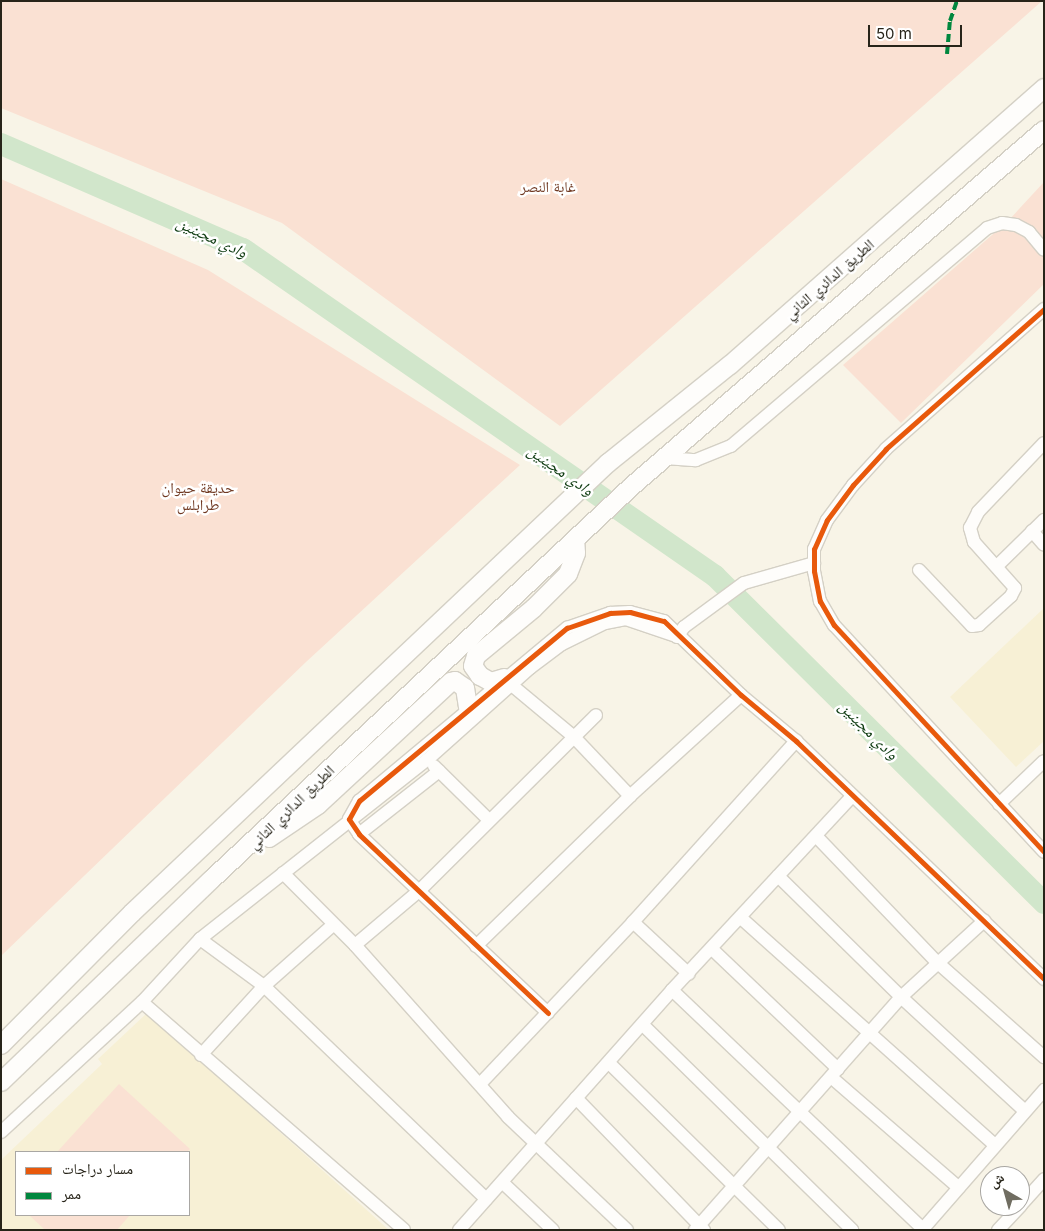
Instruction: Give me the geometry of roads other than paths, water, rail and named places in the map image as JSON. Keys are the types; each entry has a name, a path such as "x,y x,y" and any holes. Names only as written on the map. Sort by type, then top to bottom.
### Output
{"highway":[{"name":"الطريق الدائري الثاني","path":"1,1045 132,913 608,464 730,365 1044,88"},
{"name":"الطريق الدائري الثاني","path":"1,1082 632,486 1044,130"},
{"path":"508,682 492,682 480,676 473,666 476,656 534,608 568,574 576,553 579,536"},
{"path":"246,850 273,836 318,805 451,682 460,683 465,688 468,708"}],"street":[{"path":"665,458 696,460 731,446 967,235 994,224 1009,224 1029,232 1044,250"},
{"path":"1044,309 886,448 827,520 814,549 814,563 820,601 834,625 1044,852"},
{"path":"919,570 966,621 976,627 1014,592 1015,588 974,542 970,528 978,512 1044,444"},
{"path":"997,566 1044,520"},
{"path":"1032,531 1044,545"},
{"path":"677,637 684,626 744,583 814,563"},
{"path":"1,1132 142,1002 200,939 349,819 427,760 567,628 610,613 648,615 664,621 677,637 741,695 796,741 1044,979"},
{"path":"349,819 359,801 468,708 508,682"},
{"path":"508,682 573,736 630,796"},
{"path":"476,946 630,796 741,695"},
{"path":"355,945 420,890 573,736 596,716"},
{"path":"480,1084 633,922 796,741"},
{"path":"427,760 489,820"},
{"path":"998,804 1044,761"},
{"path":"359,834 439,770"},
{"path":"459,1230 534,1144 643,1025 672,990 741,918 852,796"},
{"path":"349,819 359,834 548,1013"},
{"path":"816,836 938,963 1044,1057"},
{"path":"283,873 355,945 534,1144 627,1230"},
{"path":"778,876 902,997 1025,1111"},
{"path":"741,918 994,1144"},
{"path":"633,922 689,974"},
{"path":"576,1098 699,1228 902,997 984,922"},
{"path":"201,1055 264,986 333,925"},
{"path":"200,939 264,986 486,1199"},
{"path":"712,949 834,1073 958,1188"},
{"path":"672,990 923,1229 994,1144 1044,1090"},
{"path":"142,1002 404,1230"},
{"path":"643,1025 852,1230"},
{"path":"609,1063 779,1230"},
{"path":"1030,1195 1044,1179"},
{"path":"502,1182 551,1229"},
{"path":"998,1230 1011,1216"}],"waterway":[{"name":"وادي مجينين","path":"1,144 243,249 715,576 1044,903"}],"park label":[{"name":"غابة النصر","path":"548,187"},
{"name":"حديقة حيوان طرابلس","path":"198,496"}]}
